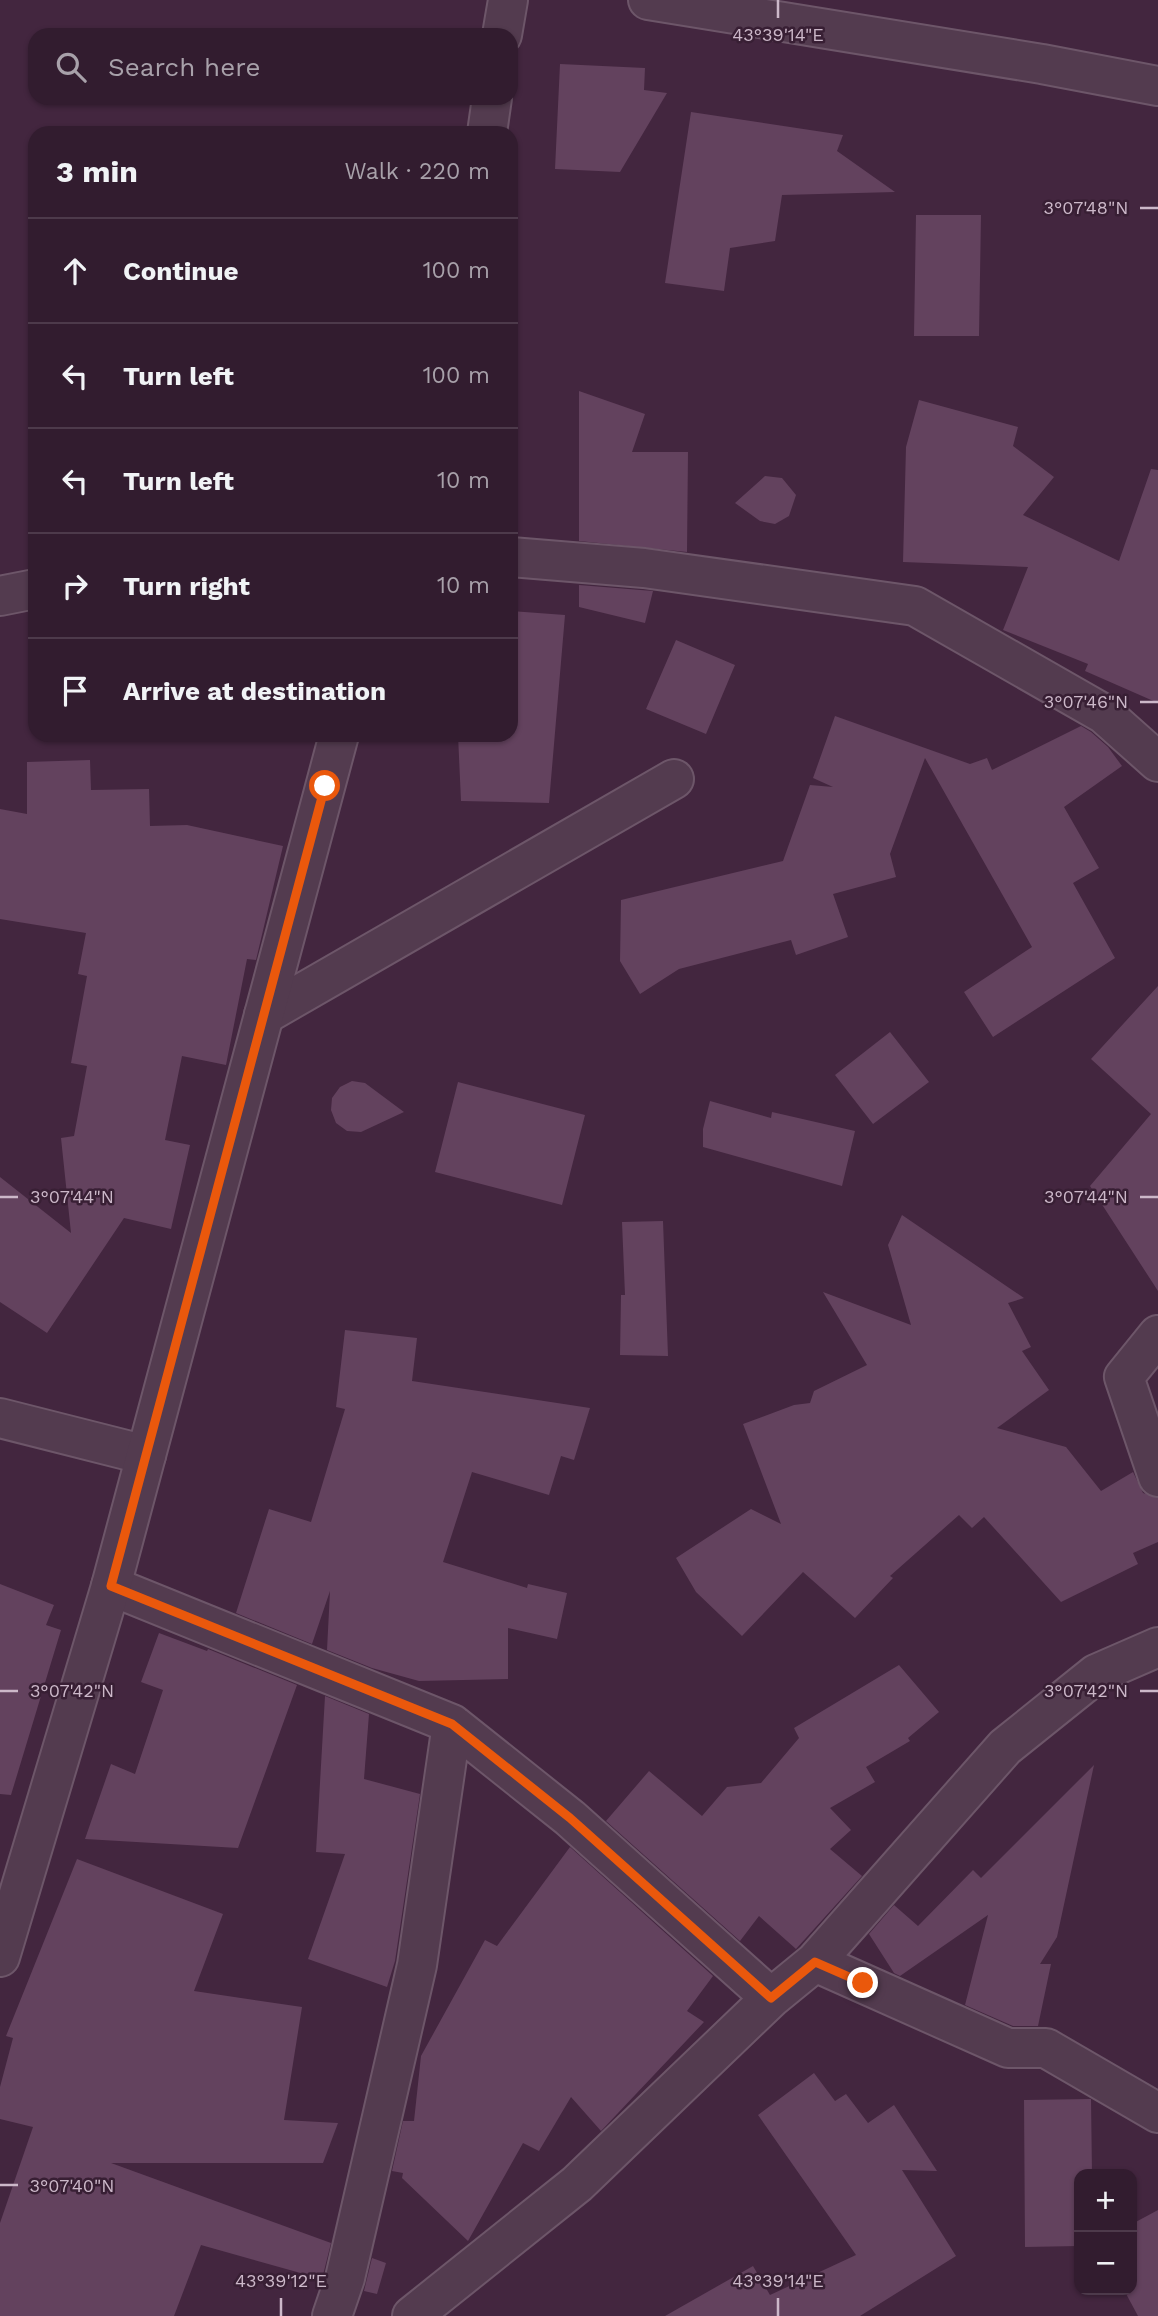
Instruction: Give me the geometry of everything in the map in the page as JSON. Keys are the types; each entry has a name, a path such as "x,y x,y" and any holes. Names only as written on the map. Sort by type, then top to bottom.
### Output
{"street":[{"path":"503,28 508,0"},
{"path":"648,0 1042,64 1158,86"},
{"path":"488,126 491,105"},
{"path":"518,559 644,568 915,606 1104,714 1158,762"},
{"path":"0,596 28,590"},
{"path":"0,1957 111,1586 337,742"},
{"path":"264,1015 674,779"},
{"path":"1158,1335 1124,1377 1158,1477"},
{"path":"0,1418 146,1455"},
{"path":"111,1586 452,1724 570,1818 771,1998"},
{"path":"412,2316 577,2184 771,1998 815,1962 1005,1746 1096,1674 1158,1647"},
{"path":"332,2316 345,2278 417,1965 452,1724"},
{"path":"815,1962 1008,2048 1046,2048 1158,2113"}],"building":[{"path":"560,64 645,68 644,90 667,93 620,172 555,169"},
{"path":"691,112 843,135 837,151 895,192 782,195 775,241 730,248 724,291 665,283"},
{"path":"916,215 981,215 979,336 914,336"},
{"path":"579,391 645,414 632,452 688,452 687,552 579,541"},
{"path":"919,400 1018,427 1013,446 1054,477 1023,515 1119,561 1151,469 1158,470 1158,703 1085,671 1088,664 1003,630 1028,567 903,562 906,447"},
{"path":"765,476 782,478 796,495 789,516 775,524 760,521 735,503"},
{"path":"579,585 653,591 645,623 579,607"},
{"path":"518,612 565,615 549,803 461,801 458,742 518,742"},
{"path":"676,640 735,665 706,734 646,709"},
{"path":"835,716 970,764 987,758 992,770 1081,726 1091,732 1108,747 1122,766 1064,807 1099,868 1073,883 1115,958 993,1037 964,992 1032,947 925,758 890,854 896,877 833,894 848,937 796,955 791,940 679,969 640,994 620,961 621,900 783,861 810,785 833,787 813,778"},
{"path":"90,760 91,790 149,789 150,826 187,825 283,846 256,960 247,959 226,1065 182,1056 165,1140 190,1145 171,1229 124,1218 47,1333 0,1302 0,1177 71,1233 61,1138 74,1136 87,1066 71,1063 87,976 78,974 86,933 0,919 0,809 27,814 27,762"},
{"path":"1158,986 1158,1291 1090,1186 1151,1114 1091,1059"},
{"path":"890,1032 929,1082 873,1124 835,1075"},
{"path":"352,1081 365,1083 404,1112 361,1132 347,1131 336,1123 331,1110 332,1098 340,1087"},
{"path":"458,1082 585,1115 562,1205 435,1172"},
{"path":"710,1101 771,1118 772,1112 855,1131 842,1186 703,1147 703,1129"},
{"path":"902,1215 1024,1298 1008,1303 1031,1347 1022,1351 1049,1390 997,1428 1066,1447 1101,1491 1133,1472 1143,1493 1158,1498 1158,1542 1133,1553 1138,1564 1061,1602 984,1517 972,1528 959,1515 890,1576 893,1578 855,1618 803,1572 742,1636 696,1592 676,1558 751,1509 781,1524 743,1424 794,1405 810,1403 814,1391 867,1365 823,1292 911,1325 888,1245"},
{"path":"663,1221 668,1356 620,1355 621,1295 625,1295 622,1222"},
{"path":"345,1330 417,1338 412,1381 590,1408 574,1460 561,1456 549,1495 472,1472 443,1562 527,1588 528,1584 567,1593 557,1639 508,1628 508,1679 419,1681 372,1668 327,1650 330,1591 312,1644 236,1613 269,1509 311,1522 345,1409 336,1407"},
{"path":"0,1584 54,1605 46,1625 61,1630 11,1795 0,1794"},
{"path":"159,1633 207,1651 208,1649 297,1685 238,1848 85,1839 111,1764 135,1774 163,1690 141,1682"},
{"path":"899,1665 939,1712 908,1738 910,1741 866,1767 875,1782 830,1808 851,1830 830,1849 862,1876 796,1949 759,1916 740,1941 606,1821 649,1771 702,1816 727,1787 761,1783 799,1738 794,1728"},
{"path":"325,1696 369,1714 364,1779 420,1794 395,1961 387,1987 308,1959 345,1854 316,1852"},
{"path":"1094,1765 1057,1937 1040,1964 1051,1964 1038,2026 1013,2026 965,2005 988,1915 900,1976 894,1973 869,1934 894,1905 918,1926 973,1870 981,1878"},
{"path":"570,1847 713,1976 687,2011 704,2022 601,2131 571,2097 539,2151 523,2143 468,2241 402,2178 403,2173 392,2171 403,2121 414,2121 421,2056 485,1940 497,1946"},
{"path":"77,1859 223,1914 194,1991 302,2007 284,2120 338,2123 323,2163 111,2163 331,2243 322,2279 201,2245 174,2316 0,2316 0,2223 33,2127 0,2119 0,2087 13,2038 6,2036"},
{"path":"814,2073 835,2101 846,2094 868,2123 894,2105 937,2171 902,2170 956,2256 860,2316 665,2316 753,2266 770,2295 856,2255 758,2115"},
{"path":"1091,2099 1092,2169 1074,2169 1074,2246 1025,2247 1024,2100"},
{"path":"1158,2210 1158,2316 1138,2316 1127,2295 1137,2295 1137,2221"},
{"path":"372,2258 386,2263 377,2294 364,2291"}],"route":[{"path":"325,786 111,1586 452,1724 570,1818 771,1998 815,1962 863,1983"}]}
